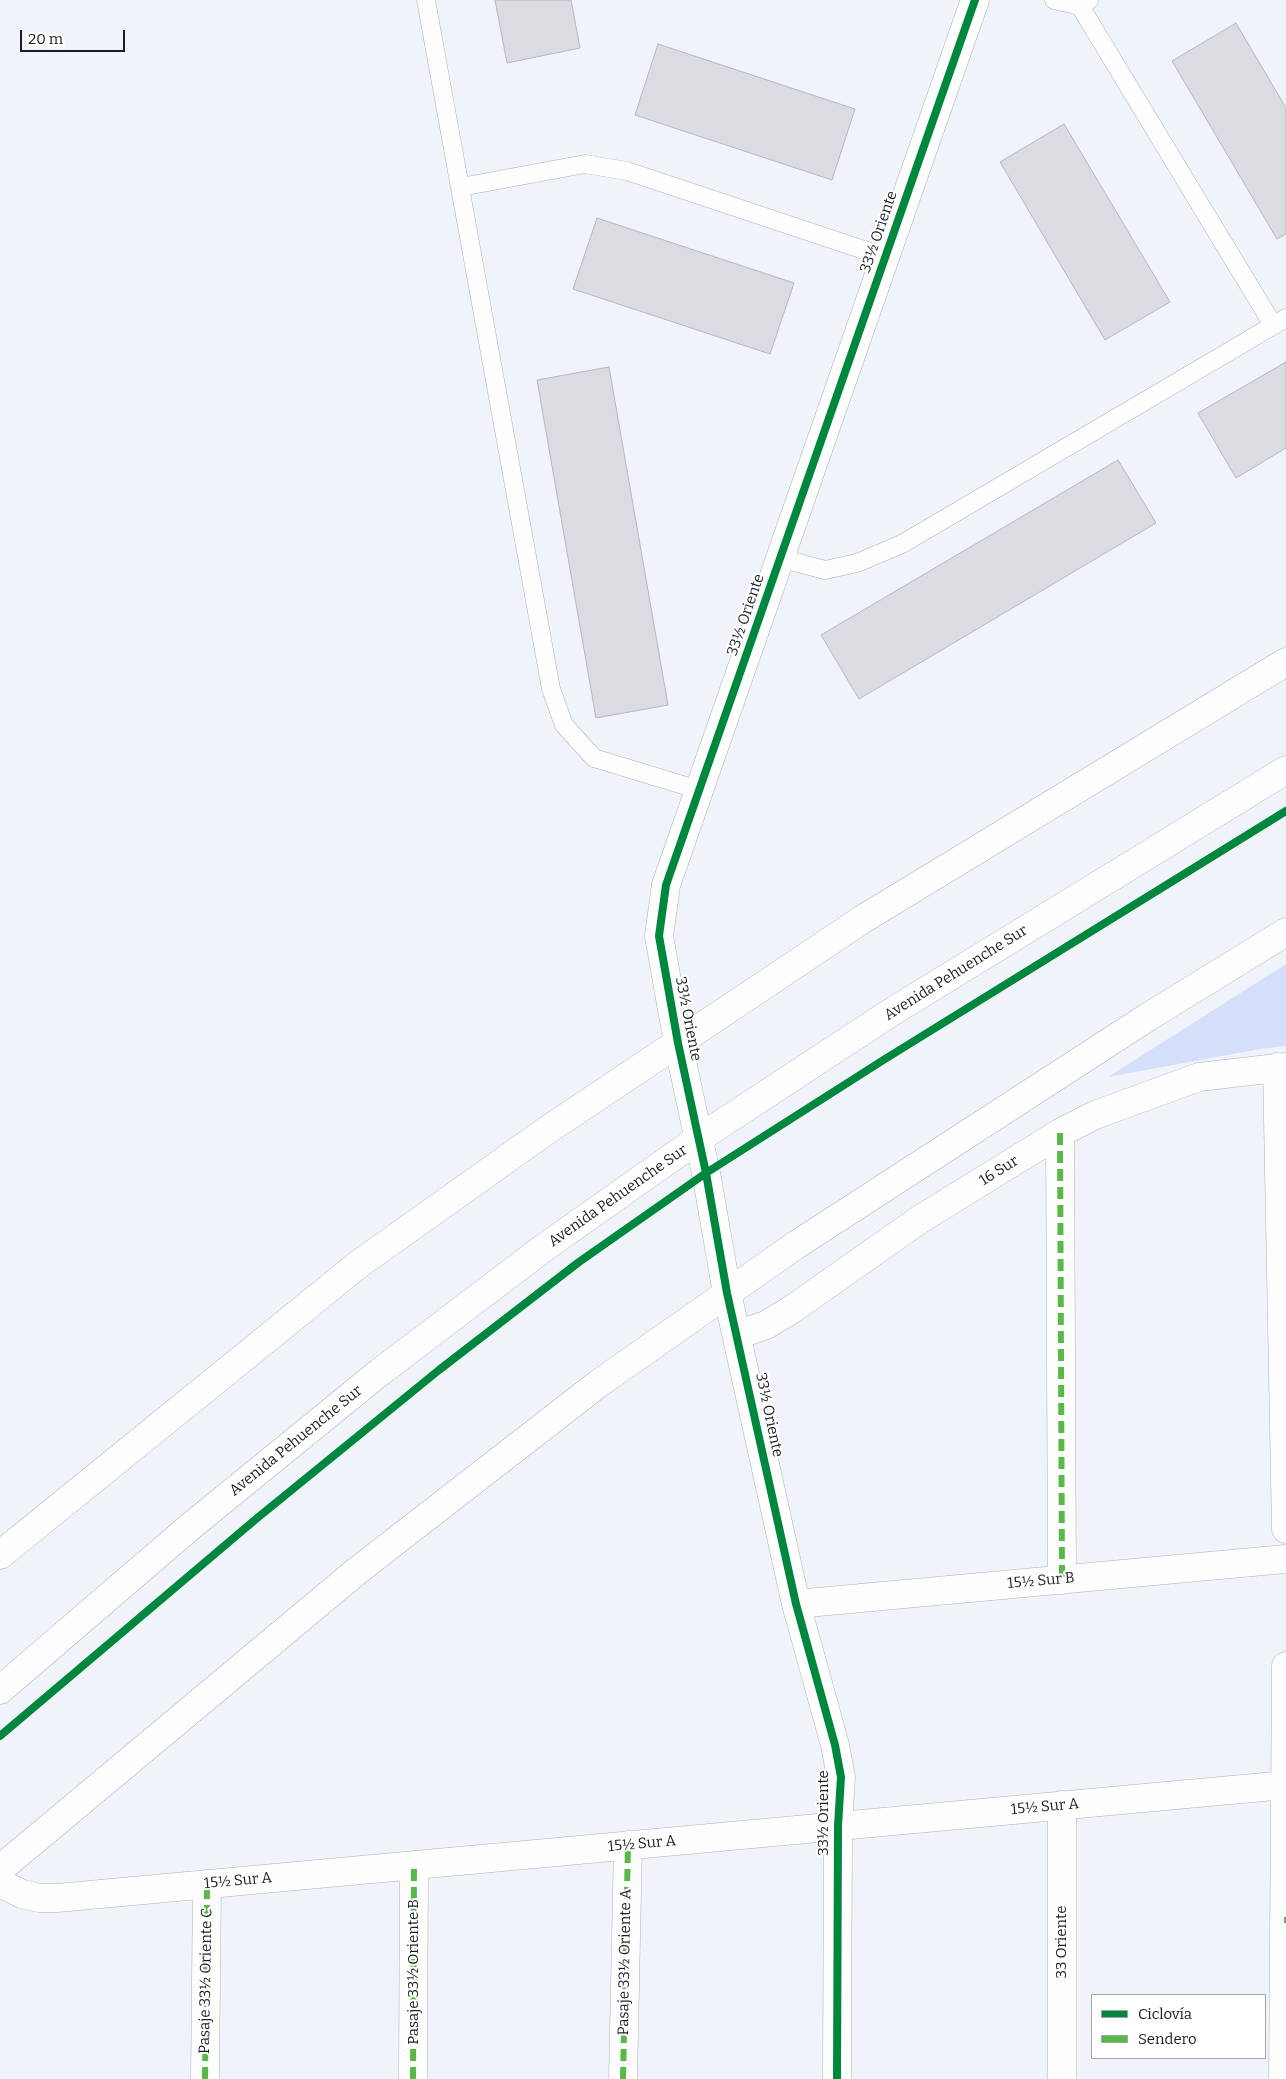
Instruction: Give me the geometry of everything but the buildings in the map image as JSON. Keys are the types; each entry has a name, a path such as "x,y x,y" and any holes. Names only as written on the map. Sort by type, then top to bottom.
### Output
{"street":[{"name":"33½ Oriente","path":"837,2079 838,1826 840,1777 835,1745 796,1604 727,1294 659,936 666,885 975,0"},
{"path":"0,1556 359,1264 546,1131 863,918 1286,662"},
{"name":"Avenida Pehuenche Sur","path":"0,1690 191,1526 380,1372 545,1247 698,1139 890,1013 1286,770"},
{"path":"0,1870 357,1572 598,1384 796,1245 1123,1034 1286,932"},
{"path":"1281,1067 1286,1529"},
{"name":"16 Sur","path":"737,1335 766,1325 791,1310 919,1220 1060,1133 1095,1115 1199,1077 1281,1067"},
{"path":"1060,1133 1062,1580"},
{"name":"15½ Sur B","path":"796,1604 1286,1559"},
{"path":"1283,2079 1286,1666"},
{"name":"15½ Sur A","path":"0,1883 22,1894 48,1898 1285,1785"},
{"name":"33 Oriente","path":"1062,1805 1062,2079"},
{"name":"Pasaje 33½ Oriente A","path":"623,2079 628,1845"},
{"name":"Pasaje 33½ Oriente B","path":"413,2079 414,1865"},
{"name":"Pasaje 33½ Oriente C","path":"205,2079 207,1884"}],"lane":[{"path":"426,0 551,689 564,725 594,758 699,790"},
{"path":"780,558 825,570 857,563 902,544 1280,322 1085,3 1054,0"},
{"path":"461,187 585,164 627,171 885,257"}],"shaded area":[{"path":"1286,964 1286,1046 1260,1049 1108,1077"}],"marked path":[{"path":"1060,1133 1062,1580"},
{"path":"623,2079 628,1845"},
{"path":"413,2079 414,1865"},
{"path":"205,2079 207,1884"}],"cycle path":[{"path":"837,2079 838,1826 841,1777 835,1745 796,1604 727,1293 706,1173 678,1043 659,936 666,885 975,0"},
{"path":"0,1736 256,1519 439,1370 579,1262 706,1173 885,1059 1286,811"}]}
